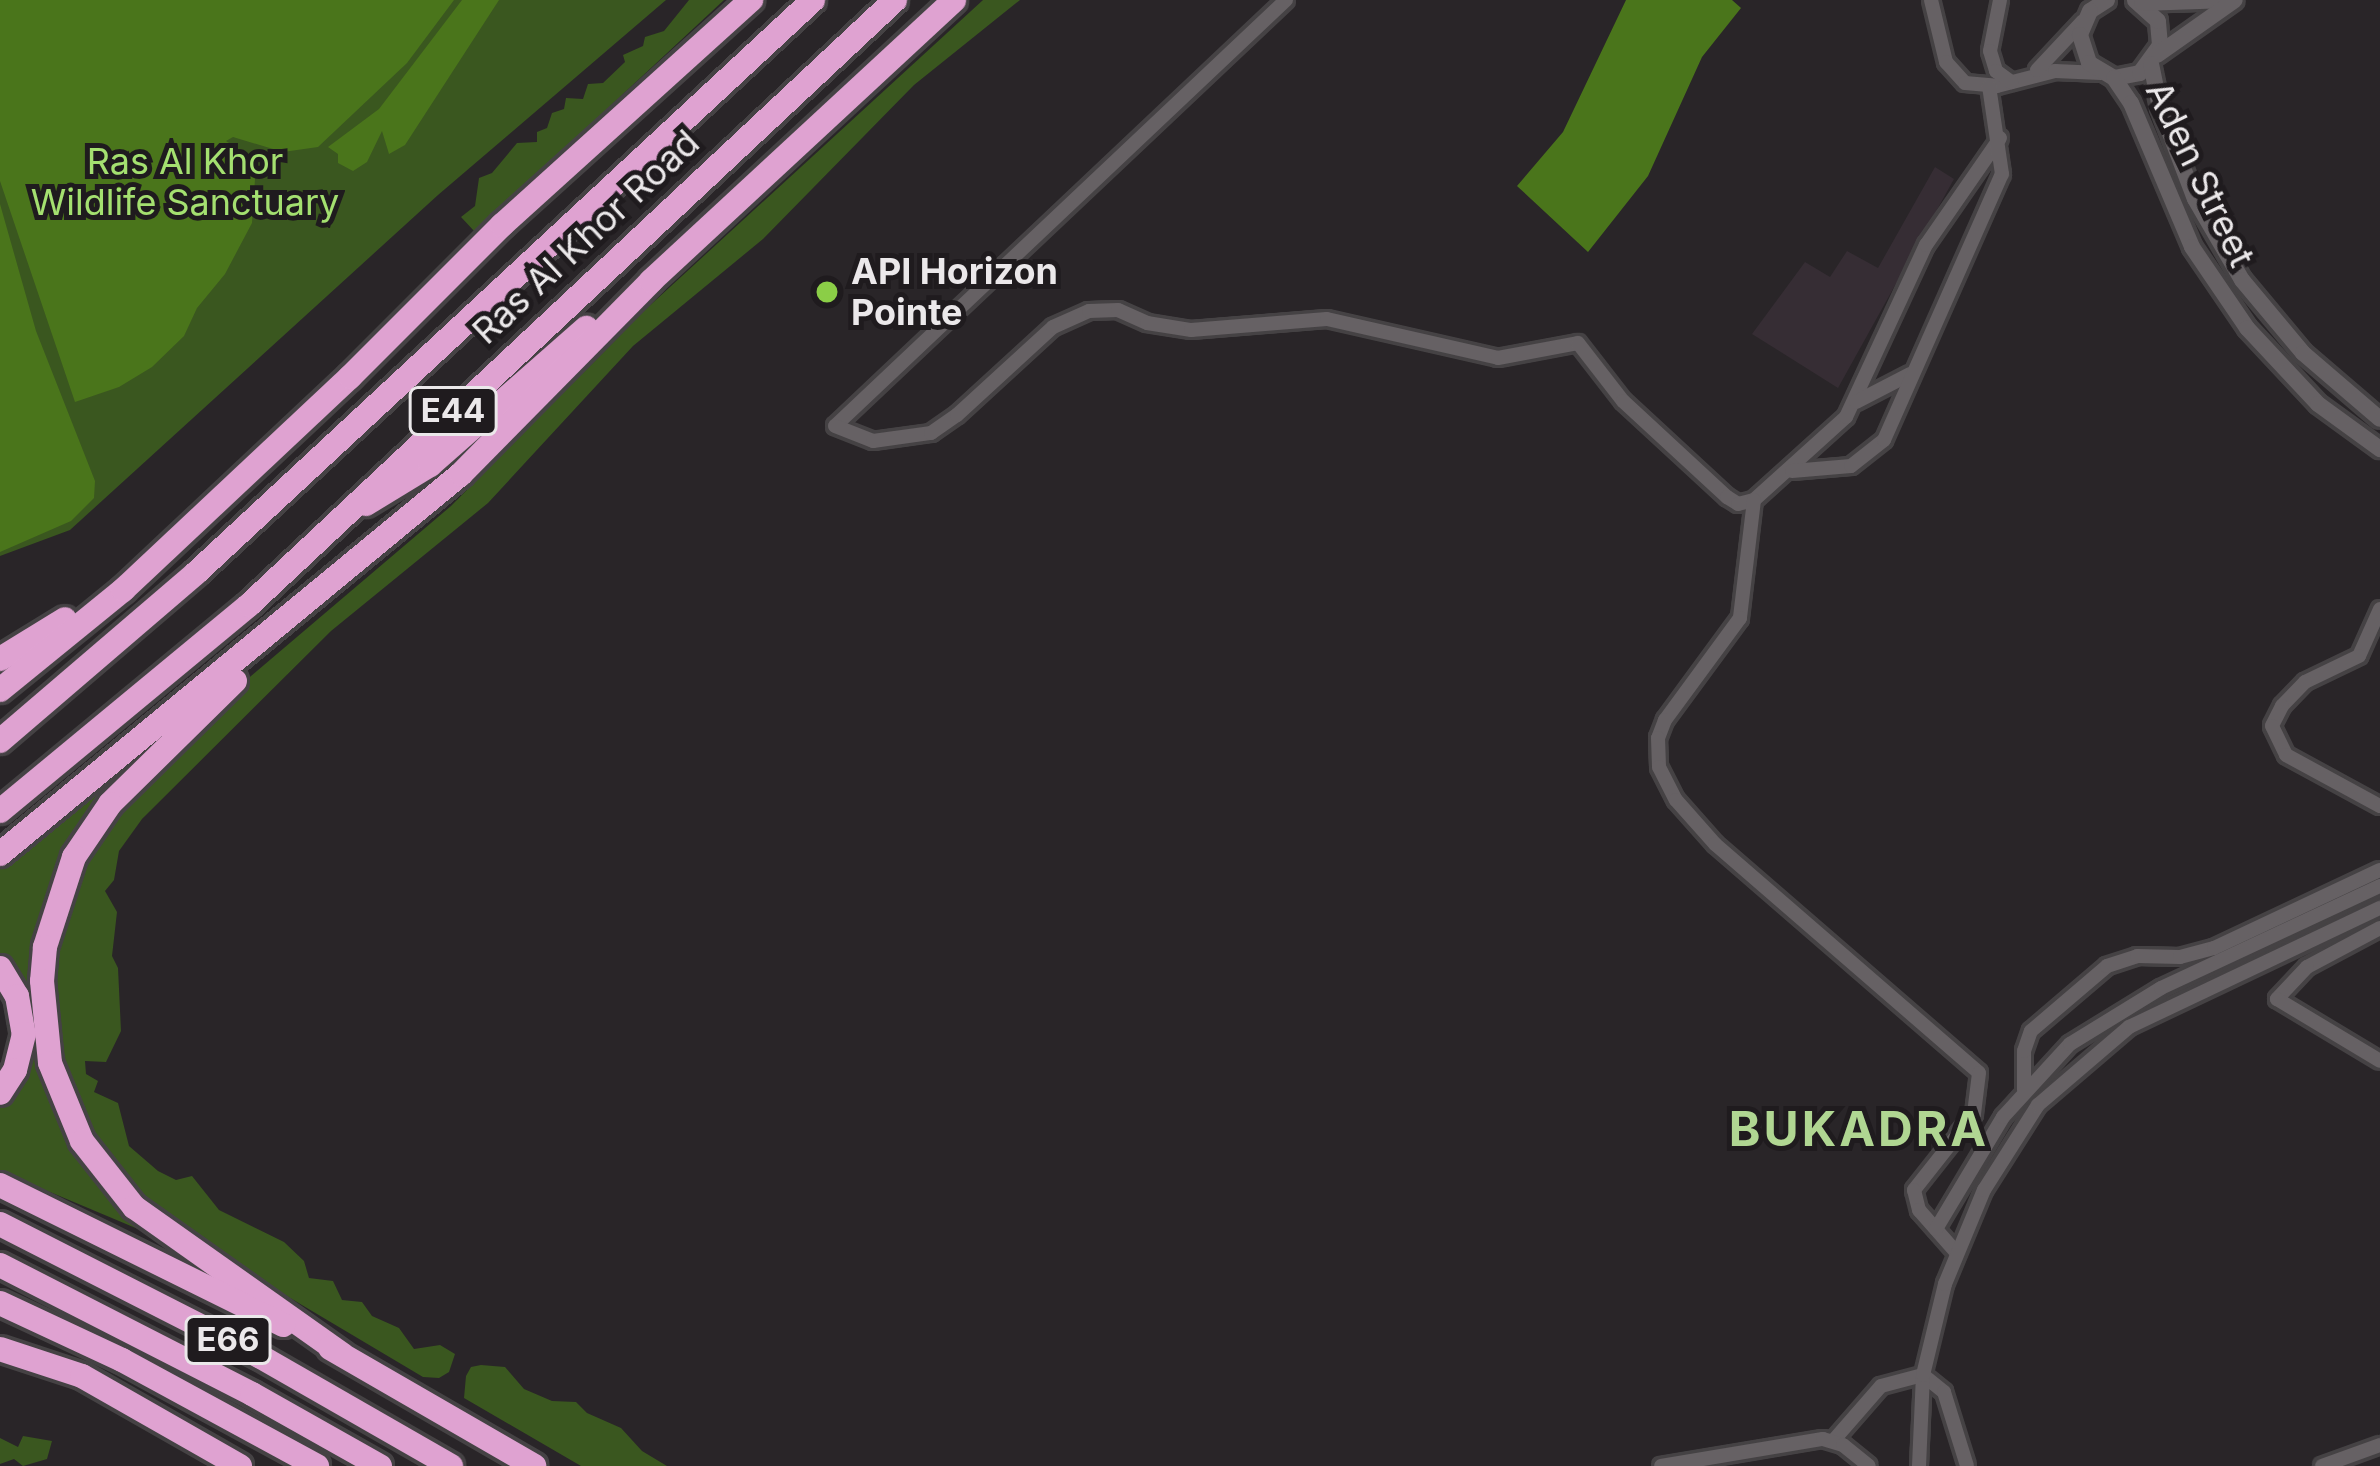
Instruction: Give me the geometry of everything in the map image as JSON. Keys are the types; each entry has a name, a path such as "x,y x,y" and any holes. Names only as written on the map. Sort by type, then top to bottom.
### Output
{"highway":[{"path":"0,690 122,590 350,377 502,225 751,0"},
{"name":"Ras Al Khor Road","path":"0,741 178,589 813,0"},
{"name":"Ras Al Khor Road","path":"0,811 188,658 895,0"},
{"path":"0,854 461,473 651,281 954,0"},
{"path":"347,512 389,493 430,465 582,331 651,281"},
{"path":"0,659 93,598 299,412 350,377"},
{"path":"278,627 252,663 126,787 85,838 65,878 45,946 44,1022 64,1104 106,1176 166,1233 341,1354"},
{"path":"0,968 16,996 24,1034 19,1060 0,1093"},
{"path":"0,1185 341,1354 534,1466"},
{"name":"E66","path":"0,1224 261,1357 451,1466"},
{"name":"E66","path":"0,1265 252,1394 380,1466"},
{"path":"0,1303 317,1466"},
{"path":"0,1348 82,1376 185,1439 240,1466"},
{"path":"90,1348 285,1466"},
{"path":"185,1439 214,1466"}],"street":[{"path":"1286,0 835,425 873,441 931,433 957,416 1053,327 1089,311 1118,310 1147,323 1191,331 1327,319 1498,358 1578,343 1623,401 1738,504 1754,500 1792,471 1854,404 1879,339 1926,245 2000,138"},
{"path":"1931,0 1946,62 1965,83 1989,86 2032,73 2087,11 2108,0"},
{"path":"2000,0 1990,51 1996,70 2012,82"},
{"path":"2032,73 2140,73 2232,0"},
{"path":"2139,2 2232,0"},
{"name":"Aden Street","path":"2139,2 2161,33 2154,60 2160,107 2195,199 2242,280 2303,353 2380,418"},
{"name":"Aden Street","path":"2087,11 2082,50 2131,104 2192,247 2247,328 2318,404 2380,449"},
{"path":"1792,471 1841,469 1870,455 1884,440 1998,186 2003,161 1989,86"},
{"path":"1854,404 1910,374"},
{"path":"1754,500 1741,619 1665,720 1658,738 1659,766 1676,800 1715,844 1979,1072 1974,1114 1914,1190 1918,1210 1956,1252"},
{"path":"2380,609 2359,656 2305,682 2282,706 2272,726 2286,755 2380,806"},
{"path":"2024,1090 2024,1051 2031,1031 2107,966 2137,956 2180,957 2214,948 2380,870"},
{"path":"1936,1229 1984,1143 2024,1090 2070,1044 2130,1005 2380,886"},
{"path":"1919,1466 1923,1375 1956,1252 1984,1190 2026,1121 2086,1058 2152,1014 2380,908"},
{"path":"2290,928 2307,967"},
{"path":"2375,936 2307,967 2277,999 2380,1061"},
{"path":"1661,1466 1833,1441 1881,1386 1923,1375"},
{"path":"1923,1375 1944,1392 1967,1466"},
{"path":"1833,1441 1869,1466"},
{"path":"2322,1466 2380,1445"}],"shaded area":[{"path":"0,0 454,0 407,63 318,147 283,152 233,137 226,141 252,158 255,179 252,223 225,274 197,308 184,336 152,367 119,387 75,402 0,181"},
{"path":"462,0 499,0 405,145 389,154 382,131 367,162 353,171 338,163 338,154 328,147 379,109"},
{"path":"1626,0 1732,0 1741,8 1702,57 1648,176 1588,252 1517,186 1563,132"},
{"path":"1935,167 1954,179 1838,388 1752,334 1805,262 1830,277 1847,251 1878,268"},
{"path":"0,204 36,331 95,481 94,498 71,521 0,552"}],"green space":[{"name":"Ras Al Khor Wildlife Sanctuary","path":"0,0 666,0 438,195 70,530 0,556"},
{"path":"689,0 724,0 475,232 461,217 475,206 479,178 492,173 517,143 537,142 537,132 547,128 552,113 564,109 566,98 583,99 588,84 603,83 625,62 623,55 643,46 645,37 664,31"},
{"path":"983,0 1020,0 914,85 763,239 633,346 488,503 331,631 142,819 119,851 114,880 105,891 117,912 112,956 118,968 121,1031 106,1062 85,1061 86,1074 98,1081 94,1092 118,1103 129,1146 158,1171 176,1180 192,1176 219,1210 284,1242 304,1261 309,1278 333,1281 342,1300 362,1302 372,1316 399,1328 414,1349 440,1345 455,1354 449,1372 439,1378 423,1377 181,1233 136,1195 94,1140 63,1062 56,1025 57,951 77,872 113,813 244,682 451,506 646,309"},
{"path":"119,775 86,819 35,1006 30,1006 0,956 0,869"},
{"path":"32,1034 140,1224 138,1229 0,1171 0,1108 19,1083"},
{"path":"471,1367 505,1367 524,1389 552,1401 576,1402 587,1413 621,1428 642,1451 667,1466 581,1466 464,1398 466,1376"},
{"path":"23,1436 52,1441 47,1459 23,1466 14,1459 0,1464 0,1438 18,1447"}],"place":[{"name":"API Horizon Pointe","path":"827,292"}],"district":[{"name":"BUKADRA","path":"1859,1129"}]}
